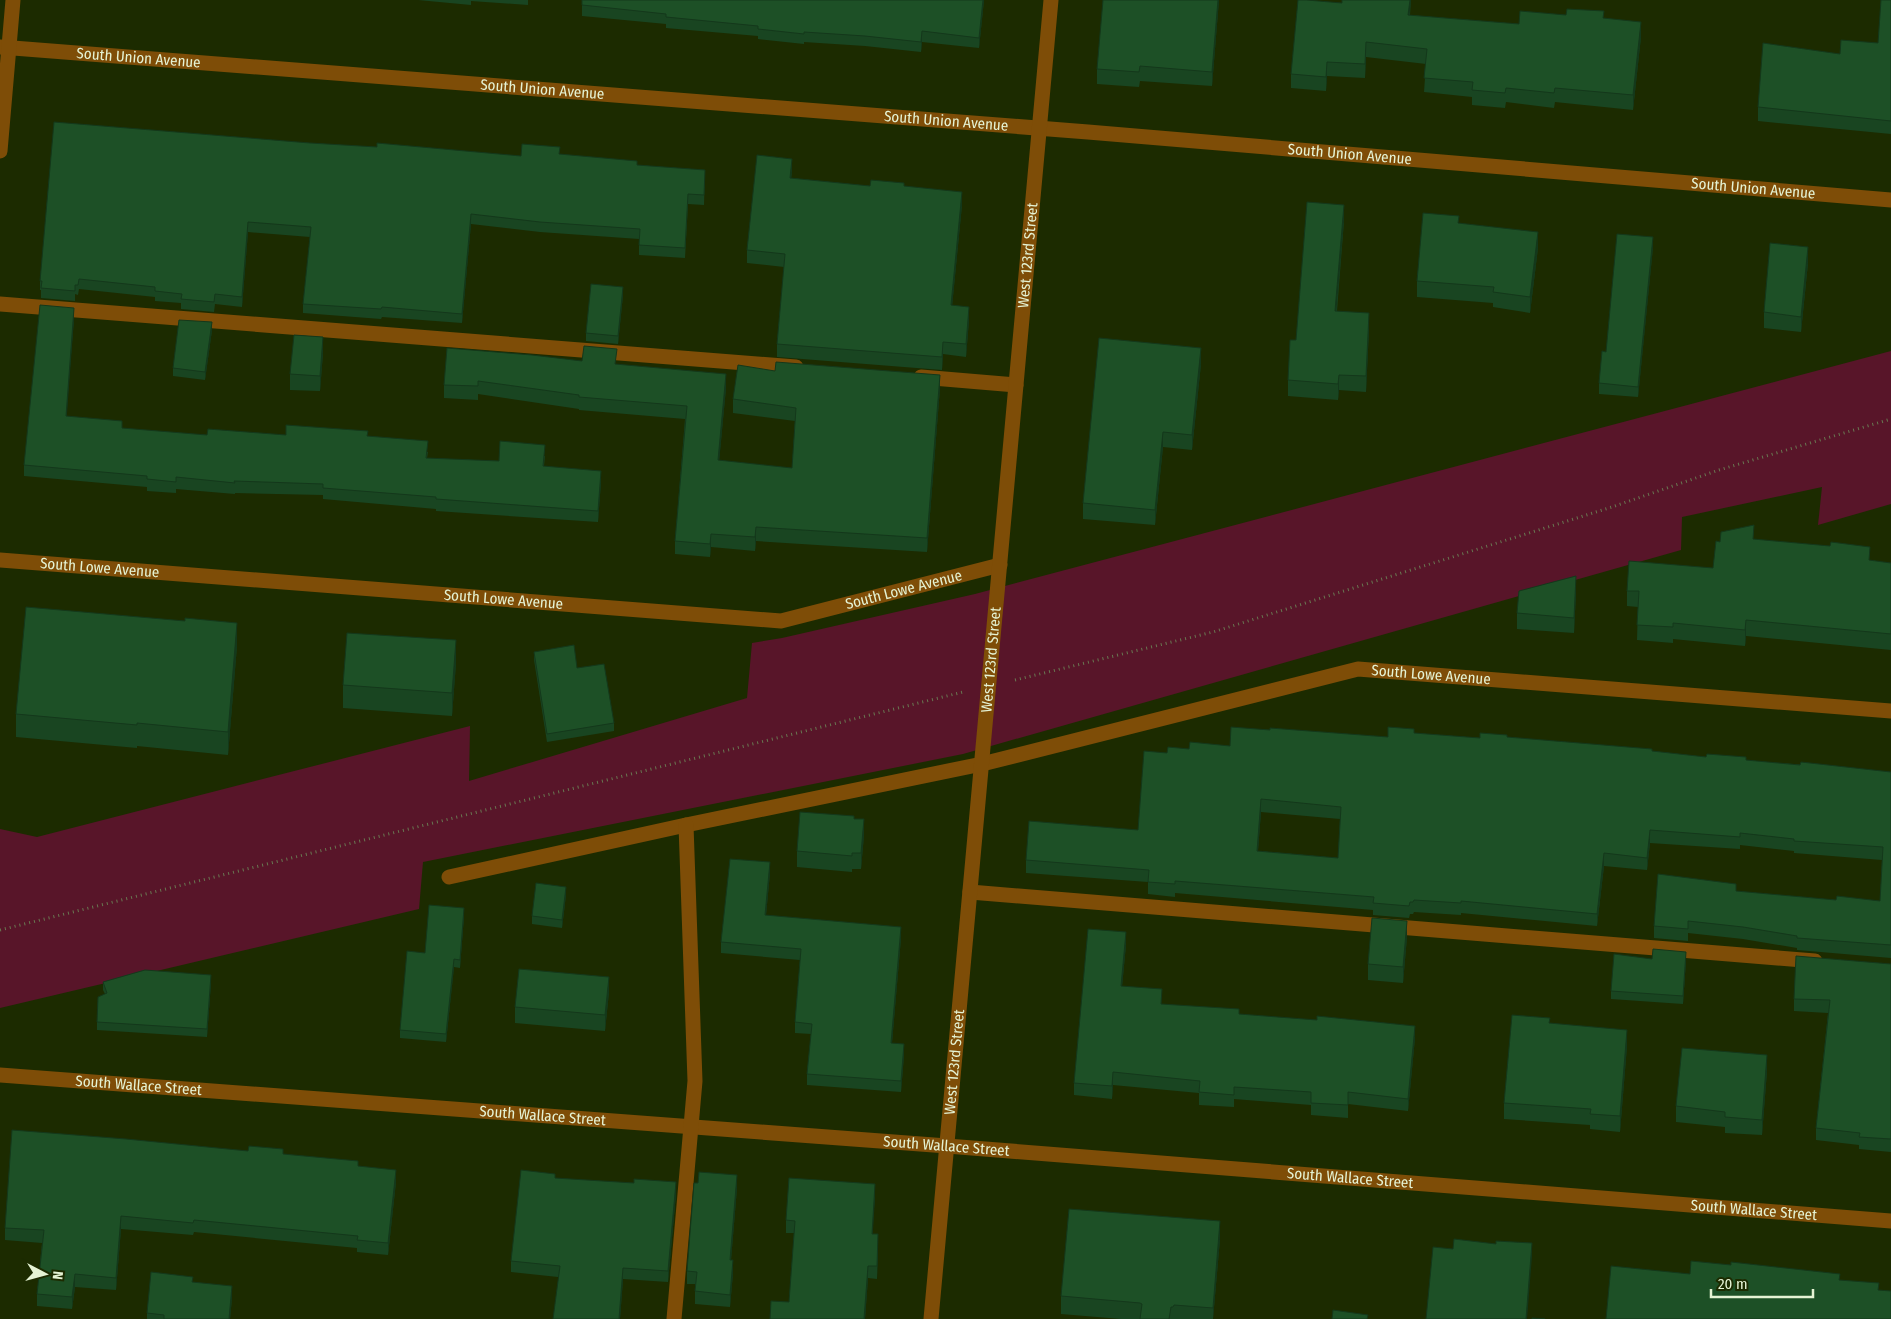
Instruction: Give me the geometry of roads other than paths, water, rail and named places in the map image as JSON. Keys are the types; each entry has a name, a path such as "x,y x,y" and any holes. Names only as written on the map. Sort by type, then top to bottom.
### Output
{"street":[{"path":"0,151 5,48 13,0"},
{"name":"West 123rd Street","path":"932,1319 1052,0"},
{"name":"South Union Avenue","path":"5,48 1040,128 1891,200"},
{"path":"0,304 810,368"},
{"path":"909,376 1016,385"},
{"name":"South Lowe Avenue","path":"0,560 781,621 1000,565"},
{"name":"South Lowe Avenue","path":"449,877 686,825 982,764 1358,669 1891,711"},
{"path":"674,1319 695,1081 686,825"},
{"path":"970,892 1832,962"},
{"name":"South Wallace Street","path":"0,1075 691,1126 1891,1221"}]}
